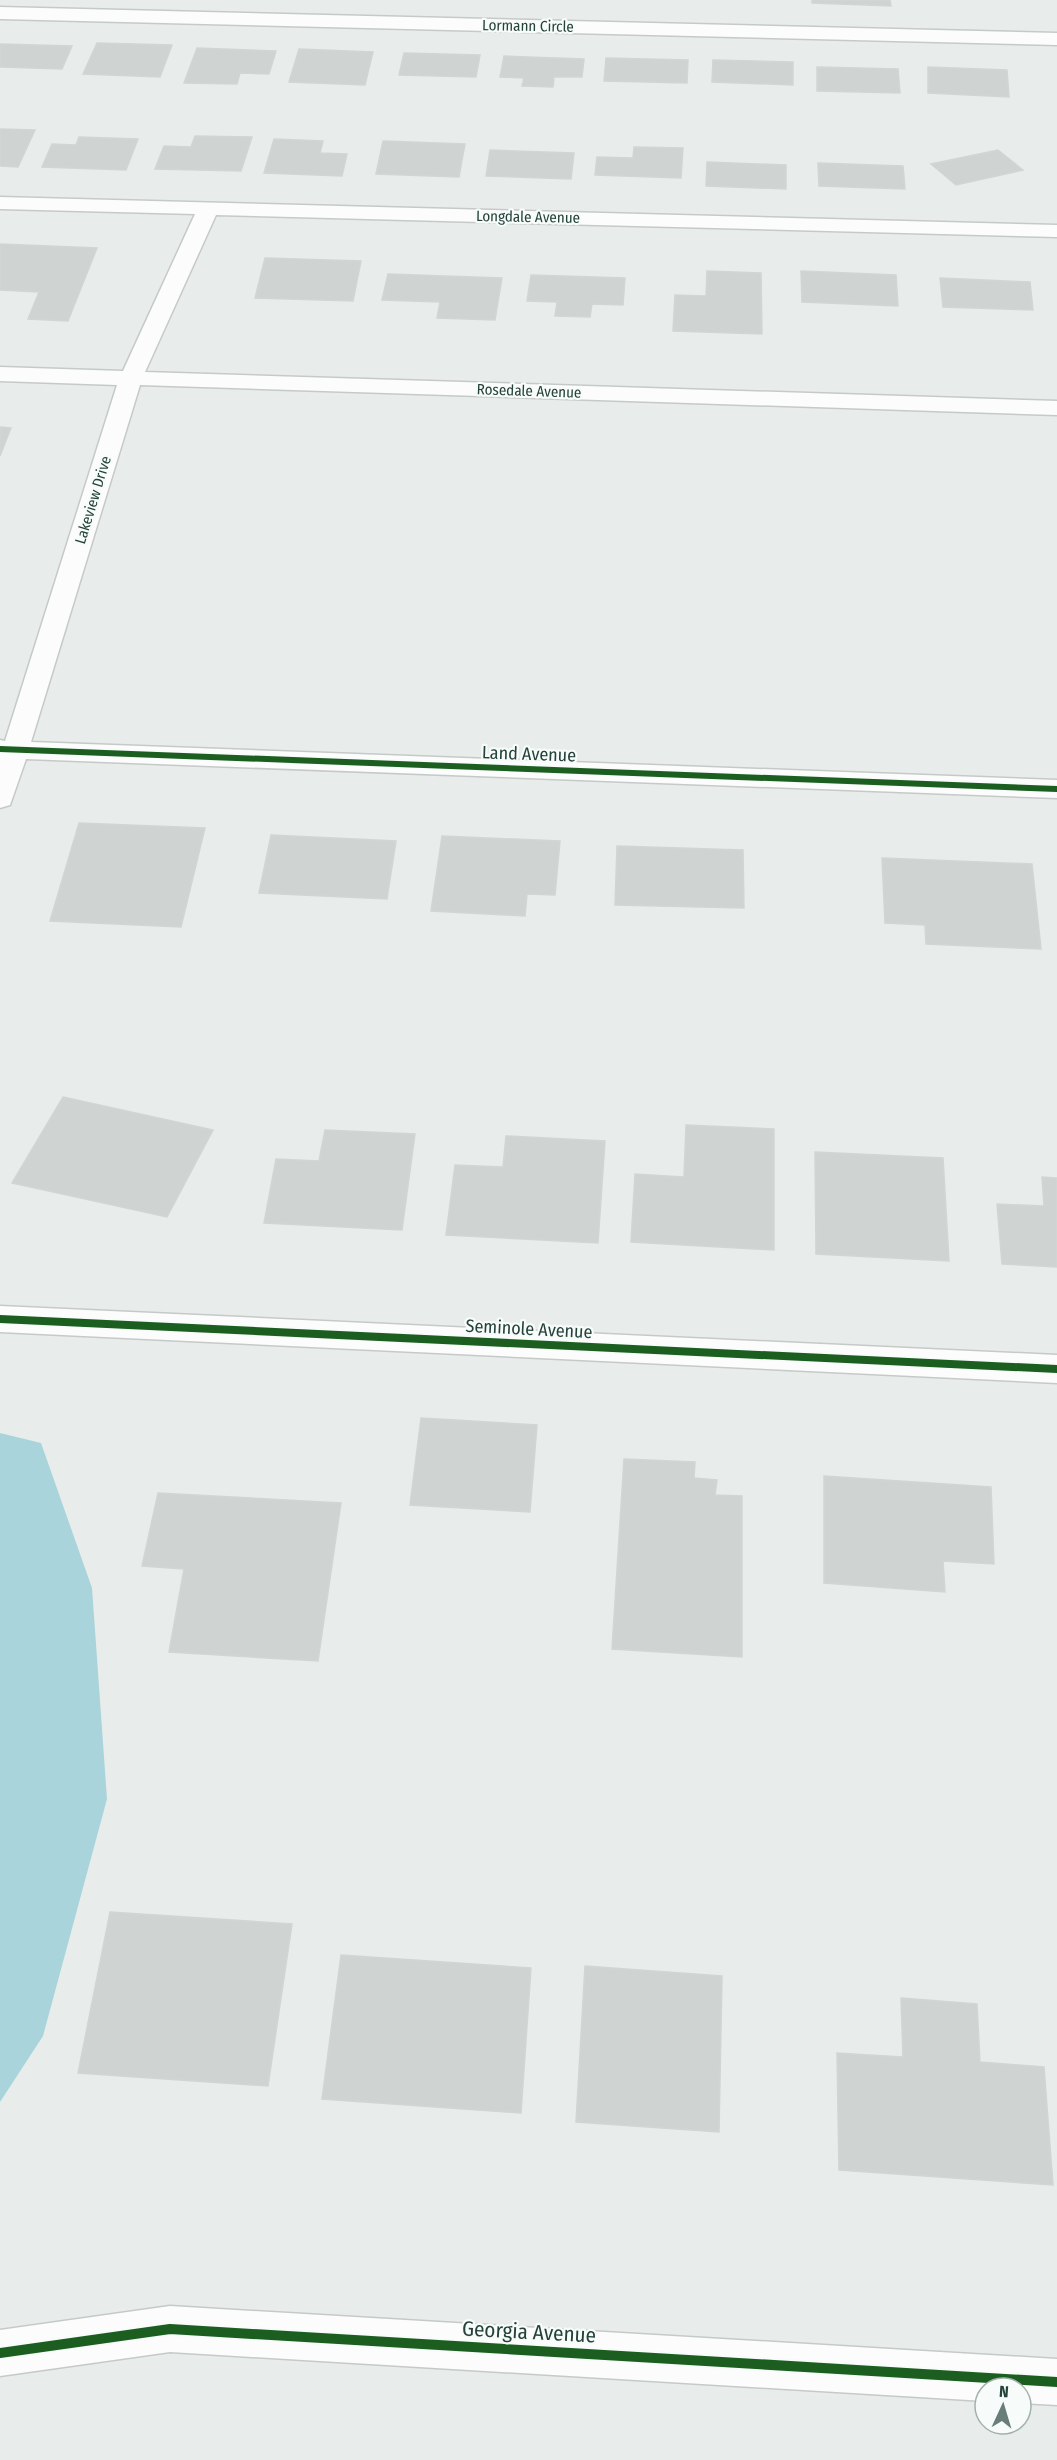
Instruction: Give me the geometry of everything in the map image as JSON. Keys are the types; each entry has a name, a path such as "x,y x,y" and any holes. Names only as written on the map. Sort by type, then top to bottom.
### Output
{"street":[{"name":"Lormann Circle","path":"0,13 1057,39"},
{"name":"Longdale Avenue","path":"0,203 1057,231"},
{"name":"Lakeview Drive","path":"0,799 8,750 131,378 208,209"},
{"name":"Rosedale Avenue","path":"0,375 1057,408"},
{"name":"Land Avenue","path":"8,750 1057,789"},
{"name":"Seminole Avenue","path":"0,1319 1057,1369"},
{"name":"Georgia Avenue","path":"0,2353 170,2329 1057,2382"}],"water":[{"path":"0,1433 41,1443 92,1588 107,1799 43,2036 0,2102"}],"building":[{"path":"812,0 890,0 891,6 812,3"},
{"path":"97,43 172,45 160,77 83,74"},
{"path":"0,44 72,46 62,69 0,67"},
{"path":"197,48 276,51 269,74 240,73 237,84 184,83"},
{"path":"299,49 373,52 365,85 289,82"},
{"path":"404,53 480,55 476,77 399,75"},
{"path":"504,56 584,59 582,77 554,77 553,87 522,86 524,78 500,77"},
{"path":"606,58 688,60 687,83 604,81"},
{"path":"713,60 793,62 793,85 712,82"},
{"path":"817,67 898,69 900,93 817,91"},
{"path":"928,67 1007,70 1009,97 928,93"},
{"path":"0,129 35,130 18,167 0,166"},
{"path":"195,136 252,137 241,171 155,169 164,146 191,147"},
{"path":"79,137 138,139 126,170 42,167 52,144 76,145"},
{"path":"274,139 323,141 320,153 347,154 342,176 264,173"},
{"path":"383,141 465,144 459,177 376,174"},
{"path":"634,147 683,148 681,178 595,175 597,157 633,158"},
{"path":"490,150 574,153 571,179 486,176"},
{"path":"998,150 1023,170 956,185 931,164"},
{"path":"707,162 786,165 786,189 706,186"},
{"path":"818,163 903,166 905,189 819,186"},
{"path":"0,244 97,248 68,321 28,319 39,292 0,290"},
{"path":"265,258 361,261 353,301 255,298"},
{"path":"707,271 761,273 762,334 673,331 675,295 706,296"},
{"path":"801,271 896,275 898,306 802,302"},
{"path":"388,274 502,278 495,320 437,318 440,302 382,300"},
{"path":"531,275 625,278 623,305 592,304 590,317 555,316 557,302 527,301"},
{"path":"940,278 1030,282 1033,310 943,307"},
{"path":"0,427 11,428 0,456"},
{"path":"79,823 205,828 181,927 50,921"},
{"path":"271,835 396,841 387,899 259,893"},
{"path":"442,836 560,841 555,895 527,894 525,916 431,911"},
{"path":"617,846 743,850 744,908 615,905"},
{"path":"882,858 1032,864 1041,949 926,944 925,925 885,923"},
{"path":"63,1097 213,1130 167,1217 12,1183"},
{"path":"686,1125 774,1129 774,1250 631,1242 635,1174 684,1177"},
{"path":"325,1130 415,1134 402,1230 264,1223 276,1159 319,1161"},
{"path":"506,1136 605,1141 598,1243 446,1235 455,1165 503,1167"},
{"path":"815,1152 943,1158 949,1261 816,1254"},
{"path":"1042,1177 1057,1178 1057,1267 1002,1264 997,1204 1044,1206"},
{"path":"421,1418 537,1425 530,1512 410,1505"},
{"path":"624,1459 695,1462 694,1478 717,1480 715,1495 742,1496 742,1657 612,1649"},
{"path":"824,1476 991,1487 994,1564 943,1561 945,1592 824,1583"},
{"path":"158,1493 341,1503 318,1661 169,1652 184,1569 142,1566"},
{"path":"110,1912 292,1924 268,2086 78,2073"},
{"path":"341,1955 531,1968 521,2113 322,2099"},
{"path":"585,1966 722,1976 719,2132 576,2122"},
{"path":"901,1998 977,2004 980,2062 1044,2067 1053,2185 839,2170 837,2053 903,2057"}],"cycle path":[{"path":"0,749 1057,789"},
{"path":"0,1319 1057,1369"},
{"path":"0,2353 170,2329 1057,2382"}]}
